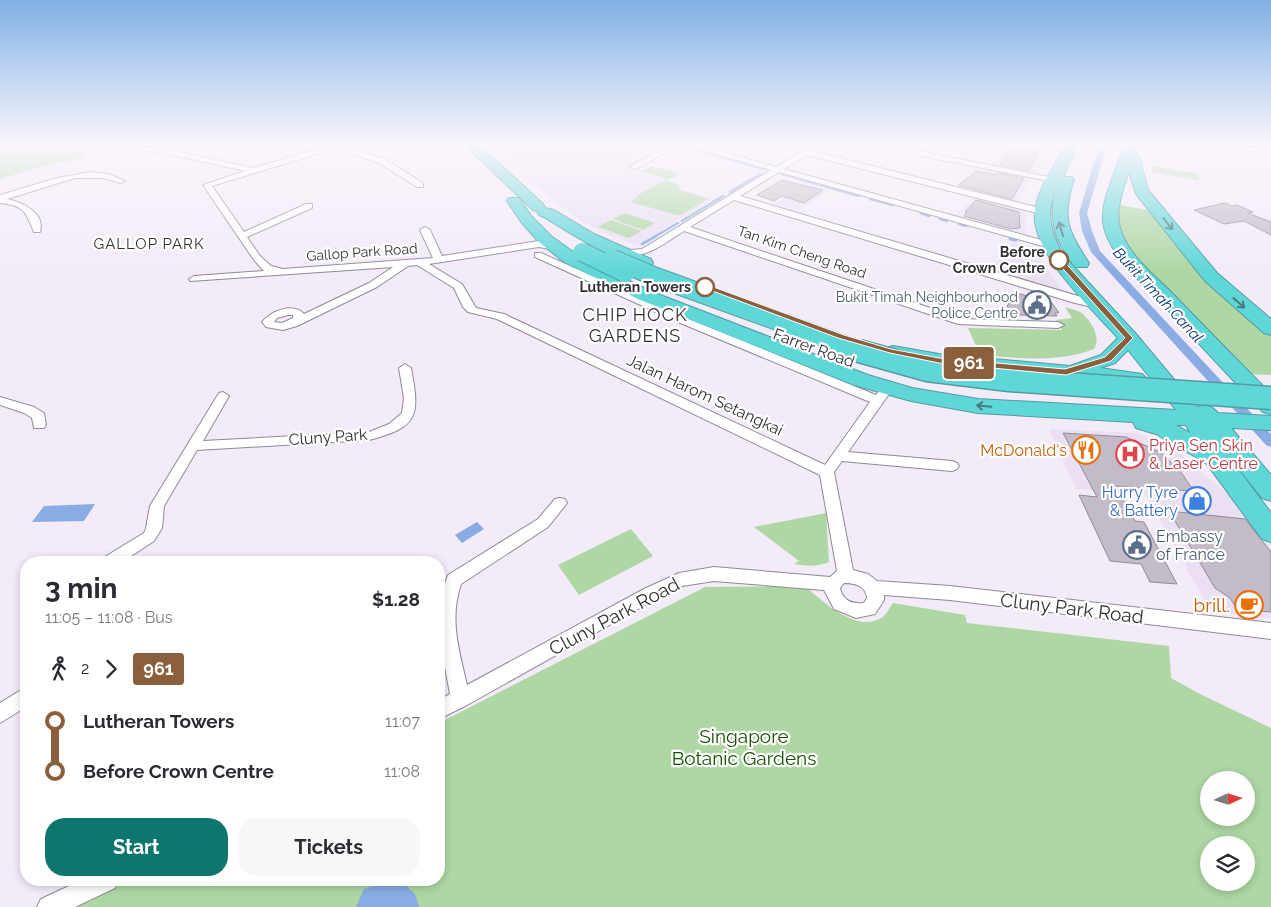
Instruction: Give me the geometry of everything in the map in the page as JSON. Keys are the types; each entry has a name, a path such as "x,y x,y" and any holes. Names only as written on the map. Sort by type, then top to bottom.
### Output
{"highway":[{"name":"Farrer Road","path":"502,187 514,201 547,229 582,252 639,280 844,360 896,376 1012,394 1222,407"},
{"name":"Farrer Road","path":"518,187 544,212 583,243 617,256 656,277 827,340 908,365 1222,407"},
{"path":"1051,187 1040,211 1042,228 1056,257 1129,338 1194,418 1214,457 1271,532"},
{"path":"1063,187 1058,224 1064,239 1080,262 1271,492"},
{"path":"1118,187 1112,207 1111,219 1114,232 1121,247 1271,409"},
{"path":"1140,187 1152,205 1211,277 1239,304 1270,328"},
{"path":"514,201 534,228 546,251 570,258 644,295 843,373 883,394 978,406 1194,418 1222,407 1271,398"},
{"path":"617,256 646,258 841,336 890,351 939,360 1019,368 1271,388"},
{"path":"1066,372 1108,359 1129,338"},
{"path":"1019,368 1043,378 1054,391 1055,401 1042,410"},
{"path":"1222,407 1271,409"},
{"path":"1222,407 1271,423"},
{"path":"1098,414 1164,428 1214,457"}],"street":[{"path":"0,200 39,187"},
{"name":"Gallop Park Road","path":"210,187 264,266 272,270 286,271"},
{"path":"646,258 684,228 748,187"},
{"path":"842,187 1049,245"},
{"path":"946,187 1040,211"},
{"path":"733,197 1101,306"},
{"path":"0,200 10,201 22,206 36,221 38,230"},
{"path":"242,236 309,206"},
{"name":"Gallop Park Road","path":"517,247 536,237 534,228"},
{"name":"Tan Kim Cheng Road","path":"684,228 962,322 1058,325"},
{"name":"Gallop Park Road","path":"424,230 439,260"},
{"name":"Gallop Park Road","path":"194,279 412,263 540,244 546,251"},
{"path":"295,318 321,312 412,263"},
{"name":"Jalan Harom Setangkai","path":"412,263 458,286 468,307 472,310 500,316 828,472"},
{"name":"Cluny Park","path":"194,446 369,436 382,432 400,422 408,414 410,408 405,368"},
{"path":"840,580 861,578 873,587 876,597 874,605 869,609 855,611 846,608 835,599 832,593 840,580 828,472 883,394"},
{"path":"120,556 149,537 154,528 157,506 223,396"},
{"path":"0,401 29,410 39,416 39,425"},
{"path":"838,456 952,466"},
{"path":"460,699 446,627 448,598 454,580 543,523 560,503"},
{"name":"Cluny Park Road","path":"445,707 650,594 679,580 714,574 840,580"},
{"name":"Cluny Park Road","path":"873,587 950,593 1271,631"},
{"path":"0,714 20,700"},
{"path":"49,907 94,886"}],"shaded area":[{"path":"539,187 681,187 682,190 714,199 636,245 606,234 582,221 559,205"},
{"path":"800,187 818,187 828,190 797,212 773,205"},
{"path":"956,187 1026,187 1017,202"},
{"path":"974,197 1024,210 1026,235 956,215"},
{"path":"1014,242 1031,247 1065,293 991,270"},
{"path":"1049,429 1138,433 1179,453 1215,483 1239,504 1271,547 1271,618 1211,612 1145,494 1076,489"}],"green space":[{"path":"652,187 678,187 679,190 708,199 681,215 676,215 631,202 638,197 636,196"},
{"path":"1120,205 1153,211 1233,304 1271,335 1271,375 1247,374 1133,254 1119,227"},
{"path":"625,213 655,223 643,230 613,219"},
{"path":"611,220 641,231 629,238 598,227"},
{"path":"1065,307 1081,313 1090,322 1096,335 1094,349 1052,358 980,355 968,328 1062,330 1056,320 1072,318"},
{"path":"826,513 829,562 820,565 794,564 799,561 754,527"},
{"path":"631,529 653,556 579,595 558,565"},
{"name":"Singapore Botanic Gardens","path":"805,586 821,600 842,614 864,622 874,621 884,616 893,603 965,615 967,623 1169,646 1171,678 1271,728 1271,907 77,907 117,886 445,886 445,720 705,587"}],"water":[{"path":"95,504 84,521 32,522 44,506"},
{"path":"477,522 484,529 462,543 455,535"},
{"path":"372,886 406,886 415,894 419,907 356,907 364,889"}],"building":[{"path":"770,187 812,187 823,190 804,203 782,196 774,201 757,195"},
{"path":"967,187 1019,187 1012,199"},
{"path":"976,200 1019,212 1020,228 1011,229 964,216 967,213 965,212"},
{"path":"1225,203 1232,206 1237,205 1253,212 1248,213 1271,222 1271,235 1244,221 1224,224 1194,210"},
{"name":"Bukit Timah Neighbourhood Police Centre","path":"1017,293 1052,303 1059,313 1055,313 1057,316 1019,315 1012,313 1007,306"},
{"path":"1063,433 1126,437 1160,452 1180,471 1194,491 1116,486 1135,521 1144,522 1177,584 1150,582 1141,564 1110,561 1079,495 1097,497"},
{"path":"1169,511 1245,519 1271,552 1271,612 1237,609 1230,598 1215,588"}],"waterway":[{"path":"730,192 738,187"},
{"path":"829,187 859,196"},
{"name":"Bukit Timah Canal","path":"1091,187 1083,213 1087,231 1096,252 1271,442"},
{"path":"682,221 723,196"},
{"path":"870,199 893,205"},
{"path":"921,213 929,216"},
{"path":"940,219 947,221"},
{"path":"654,237 678,223"},
{"path":"959,224 966,226"},
{"path":"642,244 656,236"},
{"path":"1010,239 1016,240"}],"bus line":[{"name":"961","path":"705,287 841,336 890,351 939,360 1066,372 1108,359 1129,338 1059,260"}],"place":[{"name":"Before Crown Centre","path":"1059,260"},
{"name":"Lutheran Towers","path":"705,287"},
{"name":"Bukit Timah Neighbourhood Police Centre","path":"1037,305"},
{"name":"McDonald's","path":"1086,450"},
{"name":"Priya Sen Skin & Laser Centre","path":"1130,454"},
{"name":"Hurry Tyre & Battery","path":"1197,501"},
{"name":"Embassy of France","path":"1137,545"},
{"name":"brill.","path":"1249,605"}],"district":[{"name":"GALLOP PARK","path":"149,244"},
{"name":"CHIP HOCK GARDENS","path":"635,324"}]}
